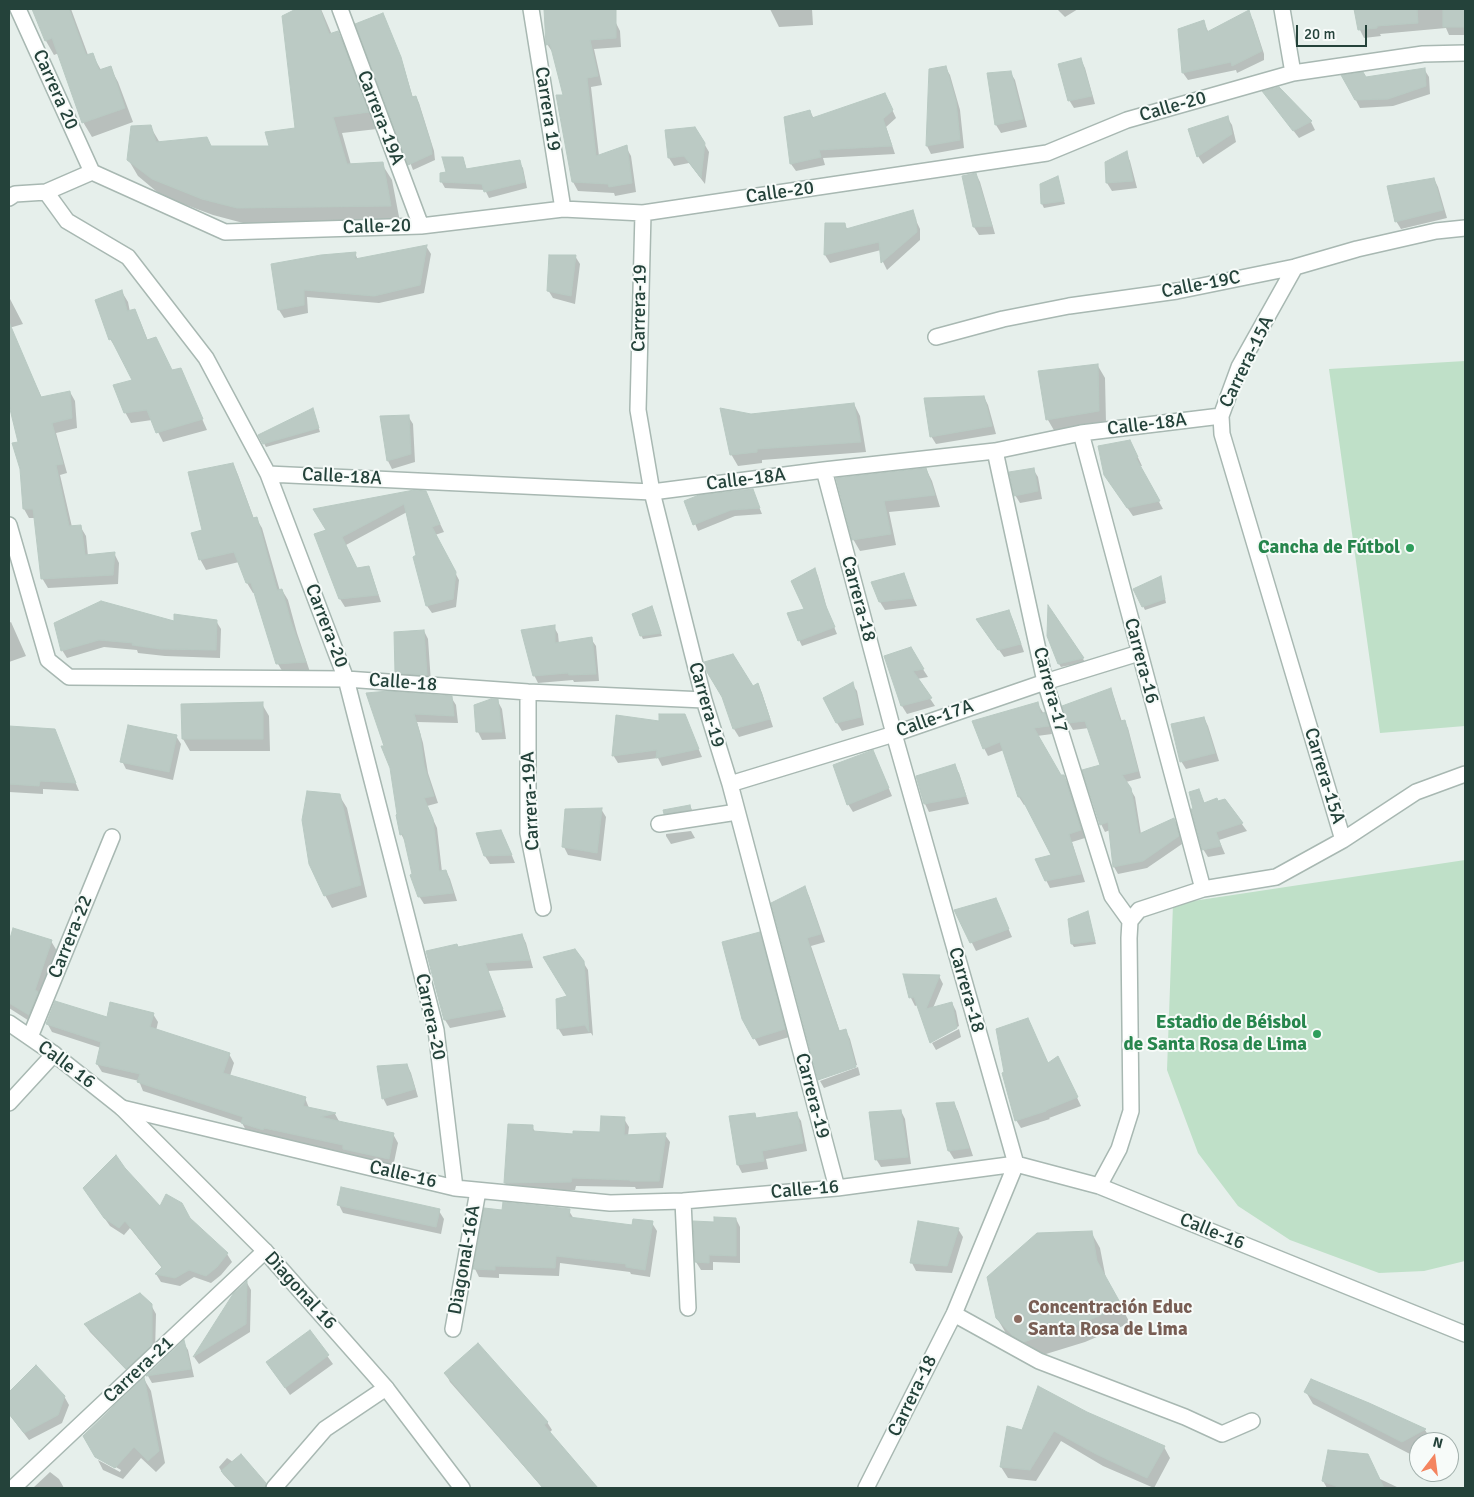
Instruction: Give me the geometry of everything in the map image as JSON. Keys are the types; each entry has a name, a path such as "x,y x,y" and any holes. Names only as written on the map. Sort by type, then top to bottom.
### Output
{"street":[{"name":"Carrera 20","path":"18,9 92,172"},
{"name":"Carrera-19A","path":"340,9 422,226"},
{"name":"Carrera 19","path":"530,9 563,209"},
{"path":"1282,9 1294,73"},
{"name":"Calle-20","path":"92,172 225,232 422,226 563,209 643,213 1047,154 1127,120 1294,73 1423,54 1465,53"},
{"path":"9,198 15,194 46,192 92,172"},
{"name":"Carrera-20","path":"46,192 67,221 128,257 206,358 268,474 346,679 436,1030 455,1188"},
{"name":"Carrera-19","path":"643,213 638,410 652,492 704,700 730,784 837,1188"},
{"name":"Calle-19C","path":"936,337 1003,319 1069,306 1178,291 1295,267 1357,249 1436,231 1465,228"},
{"name":"Carrera-15A","path":"1130,921 1139,910 1203,889 1276,877 1343,840 1222,434 1221,416 1240,367 1295,267"},
{"name":"Calle-18A","path":"268,474 652,492 995,451 1081,433 1221,416"},
{"name":"Carrera-16","path":"1081,433 1203,889"},
{"name":"Carrera-17","path":"995,451 1046,682 1112,896 1130,921"},
{"name":"Carrera-18","path":"824,470 894,734 1016,1164 954,1314 866,1488"},
{"name":"Calle-18","path":"9,524 48,660 69,678 346,679 528,692 704,700"},
{"name":"Calle-17A","path":"730,784 894,734 1046,682 1139,653"},
{"name":"Carrera-19A","path":"528,692 528,833 543,908"},
{"path":"1343,840 1416,792 1465,774"},
{"path":"659,824 737,812"},
{"name":"Carrera-22","path":"30,1037 112,836"},
{"path":"1099,1186 1120,1149 1130,1111 1130,921"},
{"name":"Calle 16","path":"9,1023 54,1054 122,1108"},
{"path":"9,1102 54,1054"},
{"name":"Calle-16","path":"122,1108 455,1188 610,1202 683,1201 837,1188 1016,1164 1099,1186 1465,1334"},
{"name":"Diagonal 16","path":"122,1108 265,1252 386,1388 462,1488"},
{"name":"Diagonal-16A","path":"453,1328 478,1191"},
{"path":"683,1201 688,1308"},
{"name":"Carrera-21","path":"13,1488 265,1252"},
{"path":"954,1314 1039,1361 1185,1417 1222,1434 1252,1421"},
{"path":"274,1488 325,1429 386,1388"}],"green space":[{"name":"Cancha de Fútbol","path":"1465,361 1465,726 1380,733 1329,369"},
{"name":"Estadio de Béisbol de Santa Rosa de Lima","path":"1465,860 1465,1261 1424,1271 1379,1273 1290,1240 1238,1206 1198,1153 1167,1070 1173,904"}],"building":[{"path":"32,9 69,9 86,55 93,53 99,70 111,66 125,108 82,123 52,38 45,41"},
{"path":"296,9 320,9 329,34 338,31 369,112 333,117 347,164 383,162 391,206 237,208 202,199 152,179 127,160 131,126 151,125 156,142 207,137 211,146 269,146 265,132 295,128 282,16"},
{"path":"544,9 616,9 616,38 590,40 598,76 587,78 596,156 627,145 632,183 609,187 608,184 572,182 556,95 563,95 550,44 546,45"},
{"path":"1354,9 1417,9 1418,23 1377,26 1377,28 1358,30"},
{"path":"1443,9 1465,9 1465,27 1443,27"},
{"path":"1249,10 1262,51 1232,66 1231,62 1182,73 1178,29 1204,20 1207,32"},
{"path":"383,13 401,57 412,97 416,96 431,144 432,154 408,165 355,24"},
{"path":"1081,58 1092,96 1068,101 1058,64"},
{"path":"946,66 956,101 960,140 926,146 929,69"},
{"path":"1425,68 1426,86 1388,99 1355,100 1341,75 1363,72 1366,77"},
{"path":"1011,71 1023,119 995,125 987,73"},
{"path":"1279,87 1312,121 1293,131 1262,91"},
{"path":"885,93 893,110 883,119 892,146 819,150 821,157 790,164 784,117 810,110 812,118"},
{"path":"1228,116 1232,134 1197,157 1188,129"},
{"path":"695,127 705,143 701,178 684,156 668,158 665,130"},
{"path":"1127,151 1133,181 1106,183 1105,162"},
{"path":"442,157 463,157 466,169 520,160 525,182 484,192 482,184 440,182 440,173 446,172"},
{"path":"976,173 992,226 973,227 962,176"},
{"path":"1058,176 1064,201 1041,204 1040,184"},
{"path":"1434,178 1443,210 1395,222 1387,186"},
{"path":"913,210 917,232 881,263 879,242 824,255 825,223 845,223 846,229"},
{"path":"427,245 420,285 374,296 304,290 304,305 278,310 271,264 321,255 356,252 355,259"},
{"path":"549,255 576,255 571,296 547,291"},
{"path":"122,290 127,311 135,309 147,340 156,337 172,370 181,368 203,419 156,433 147,410 124,413 113,385 132,380 111,339 109,340 95,300"},
{"path":"9,322 41,397 70,391 72,418 52,423 63,464 56,465 69,526 81,525 85,555 115,552 113,575 41,579 33,509 23,509 20,469 12,443 18,442 9,405"},
{"path":"1098,364 1099,411 1046,420 1038,371"},
{"path":"984,396 992,426 930,437 924,398"},
{"path":"854,403 861,442 757,449 757,452 730,455 720,408 751,414"},
{"path":"313,408 319,428 263,444 258,435"},
{"path":"409,415 411,454 387,461 380,416"},
{"path":"1130,440 1138,457 1136,458 1160,501 1127,508 1104,475 1098,446"},
{"path":"233,463 253,518 257,517 277,590 282,589 291,622 306,662 276,664 251,583 246,583 234,552 199,560 191,533 202,530 188,472"},
{"path":"926,468 935,495 884,501 891,534 852,540 836,478"},
{"path":"1034,468 1038,491 1014,496 1009,472"},
{"path":"753,489 760,508 731,510 693,525 684,501 699,495"},
{"path":"414,490 426,491 440,524 432,527 456,572 453,599 426,606 413,557 416,555 404,504 342,537 357,568 369,566 378,595 339,599 314,534 326,530 313,509"},
{"path":"815,568 825,604 835,627 798,641 787,613 804,609 791,581"},
{"path":"904,573 913,598 879,602 871,582"},
{"path":"1161,576 1165,599 1142,607 1133,589"},
{"path":"101,601 174,621 174,614 217,620 216,650 160,649 132,645 133,643 99,640 61,651 54,623"},
{"path":"1048,605 1084,658 1058,664 1047,636"},
{"path":"652,606 661,633 640,636 632,614"},
{"path":"1009,610 1021,644 998,650 976,619"},
{"path":"555,625 555,643 592,637 596,674 569,675 568,673 533,676 521,630"},
{"path":"424,630 427,675 395,673 394,632"},
{"path":"911,647 924,669 913,671 932,698 901,706 884,656"},
{"path":"733,654 753,686 758,683 770,719 733,729 722,697 707,672 704,662"},
{"path":"853,682 861,717 836,723 823,698"},
{"path":"1111,688 1120,721 1125,720 1138,771 1122,775 1131,788 1139,834 1174,818 1179,836 1143,861 1113,867 1108,822 1100,825 1082,770 1100,765 1085,721 1068,723 1062,706"},
{"path":"389,691 452,696 454,716 414,714 420,734 424,765 434,796 424,798 433,819 439,871 446,870 453,893 418,897 410,875 412,874 403,834 400,835 396,815 390,768 381,746 384,746 366,693"},
{"path":"491,699 498,699 502,732 476,732 474,705"},
{"path":"263,702 263,739 182,739 181,704"},
{"path":"1038,702 1041,714 1045,712 1049,726 1034,728 1061,775 1064,775 1081,830 1069,834 1081,874 1045,881 1035,859 1051,855 1021,797 1018,797 1000,742 983,749 972,721"},
{"path":"659,714 685,714 699,749 656,758 657,750 612,756 616,715 659,721"},
{"path":"1204,717 1215,753 1180,762 1171,724"},
{"path":"128,725 177,735 169,772 120,762"},
{"path":"9,726 55,729 76,783 40,781 39,786 9,784"},
{"path":"873,750 889,788 847,805 833,765"},
{"path":"955,764 966,796 924,804 916,776"},
{"path":"1199,789 1204,803 1217,798 1218,801 1225,799 1243,823 1216,832 1221,846 1202,850 1191,809 1193,809 1189,792"},
{"path":"307,791 340,794 361,885 324,896 309,864 302,820"},
{"path":"690,805 691,810 664,814 663,810"},
{"path":"602,808 597,853 562,847 565,809"},
{"path":"501,830 512,855 484,856 476,833"},
{"path":"805,886 821,934 807,938 839,1031 846,1029 856,1067 818,1080 771,903"},
{"path":"996,898 1009,929 970,943 954,910"},
{"path":"1088,911 1095,941 1071,944 1068,919"},
{"path":"13,928 52,940 35,990 38,992 29,1015 9,1003 9,942"},
{"path":"760,932 785,1029 753,1039 742,1019 722,942"},
{"path":"522,934 530,960 485,963 503,1009 444,1020 426,951 457,944 458,947"},
{"path":"575,949 584,961 589,1032 585,1025 557,1029 556,999 567,996 543,957"},
{"path":"903,974 940,975 926,1009 952,1002 957,1028 930,1043 914,997 909,998"},
{"path":"55,1001 107,1017 110,1002 154,1013 150,1027 230,1053 223,1073 306,1097 303,1106 336,1113 320,1117 394,1133 389,1159 343,1149 343,1145 264,1128 263,1130 241,1123 243,1117 137,1082 140,1074 96,1064 101,1042 46,1024"},
{"path":"1028,1018 1048,1063 1058,1056 1078,1097 1046,1111 1015,1121 1002,1073 1004,1072 996,1029"},
{"path":"407,1064 415,1089 382,1099 377,1066"},
{"path":"954,1102 969,1148 948,1151 936,1103"},
{"path":"901,1110 908,1157 875,1160 869,1112"},
{"path":"797,1112 803,1143 762,1151 764,1161 737,1165 729,1116 755,1113 756,1118"},
{"path":"601,1116 625,1117 624,1135 666,1133 659,1181 572,1178 571,1182 504,1183 508,1124 533,1125 533,1131 573,1134 573,1131 600,1132"},
{"path":"116,1155 125,1168 160,1206 166,1194 182,1203 190,1218 228,1253 217,1267 206,1276 189,1270 175,1278 155,1274 162,1267 125,1221 119,1228 104,1218 83,1188"},
{"path":"341,1187 440,1209 436,1227 337,1205"},
{"path":"503,1202 570,1209 569,1217 632,1225 633,1219 653,1221 645,1270 626,1267 626,1264 556,1256 555,1268 495,1266 495,1270 473,1269 484,1208 502,1210"},
{"path":"714,1217 736,1218 736,1256 709,1255 709,1263 695,1262 693,1221 714,1222"},
{"path":"918,1221 959,1228 947,1266 910,1263"},
{"path":"1092,1231 1097,1261 1122,1306 1075,1326 1023,1342 1014,1337 996,1318 987,1277 1037,1233"},
{"path":"247,1281 246,1324 193,1357 233,1294"},
{"path":"140,1293 152,1304 152,1345 126,1369 84,1324"},
{"path":"310,1330 329,1355 285,1388 266,1362"},
{"path":"184,1340 191,1369 146,1376"},
{"path":"478,1343 548,1422 544,1425 598,1488 543,1488 444,1373"},
{"path":"36,1365 65,1396 58,1415 24,1433 9,1414 9,1392"},
{"path":"144,1377 159,1451 148,1461 134,1447 115,1468 95,1457 83,1436"},
{"path":"1311,1379 1426,1429 1420,1432 1409,1432 1409,1438 1402,1442 1304,1392"},
{"path":"1038,1386 1087,1412 1165,1446 1147,1478 1096,1454 1054,1431 1030,1470 1000,1467 1007,1426 1022,1430"},
{"path":"1328,1450 1368,1454 1384,1488 1341,1488 1322,1481"},
{"path":"241,1454 266,1483 265,1488 237,1488 221,1471"}],"place":[{"name":"Cancha de Fútbol","path":"1410,548"},
{"name":"Estadio de Béisbol de Santa Rosa de Lima","path":"1317,1034"},
{"name":"Concentración Educ Santa Rosa de Lima","path":"1018,1319"}]}
